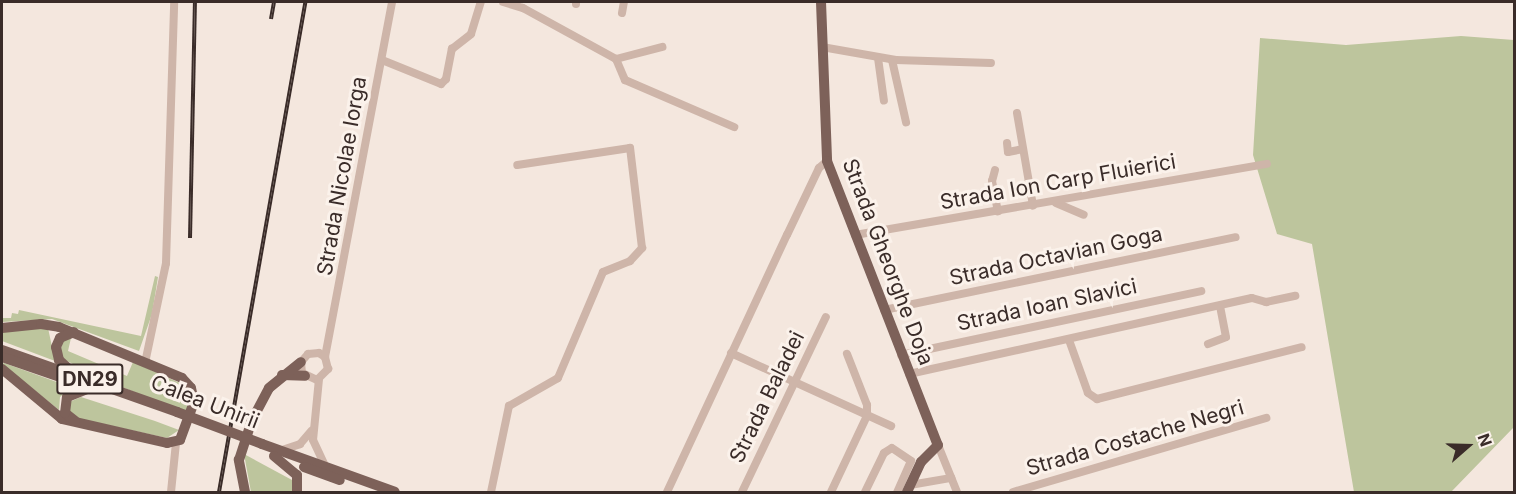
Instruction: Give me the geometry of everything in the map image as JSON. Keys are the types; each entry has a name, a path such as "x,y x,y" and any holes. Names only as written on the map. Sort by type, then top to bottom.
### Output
{"main road":[{"name":"Strada Gheorghe Doja","path":"821,2 827,161 938,445"},
{"path":"2,328 47,324 74,332 182,378 193,392 193,406 176,443 75,422 57,416 2,369"},
{"path":"74,332 60,338 56,351 59,360 77,375"},
{"name":"Calea Unirii","path":"2,350 77,375 376,492"},
{"name":"Calea Unirii","path":"2,357 176,415"},
{"path":"245,492 239,472 245,441 263,396 282,375 301,362"},
{"path":"282,375 311,378"},
{"path":"75,422 65,413 67,397 77,390 92,387"},
{"path":"908,489 921,462 938,445"},
{"path":"276,453 297,475 297,492"},
{"name":"Calea Unirii","path":"276,453 325,466 395,492"}],"street":[{"path":"145,363 166,263 174,2"},
{"name":"Strada Nicolae Iorga","path":"311,378 328,369 325,357 332,331 392,2"},
{"path":"382,60 441,84 446,80 452,49 471,34 481,2"},
{"path":"503,2 524,5 616,58 625,80 734,127"},
{"path":"622,13 624,2"},
{"path":"616,58 662,47"},
{"path":"822,47 892,60 991,63"},
{"path":"878,58 884,102"},
{"path":"892,60 906,122"},
{"path":"1017,113 1033,206"},
{"path":"1007,143 1008,152 1023,149"},
{"path":"491,492 508,406 558,378 603,272 630,261 642,248 630,148 517,165"},
{"path":"667,492 819,168 827,161"},
{"name":"Strada Ion Carp Fluierici","path":"855,235 1056,203 1267,164"},
{"path":"994,170 992,181 998,212"},
{"path":"1056,203 1084,215"},
{"name":"Strada Octavian Goga","path":"885,310 1235,237"},
{"name":"Strada Ioan Slavici","path":"901,355 1201,291"},
{"path":"909,374 1252,298 1266,302 1295,296"},
{"path":"1208,344 1226,337 1220,306"},
{"name":"Strada Baladei","path":"742,492 826,317"},
{"path":"325,466 314,448 312,430 316,400 311,378 301,362 315,352 332,331"},
{"path":"1069,340 1088,393 1097,399 1302,347"},
{"path":"315,352 325,357"},
{"path":"731,353 891,426"},
{"path":"831,492 867,416 847,354"},
{"name":"Strada Costache Negri","path":"1013,492 1266,418"},
{"path":"276,453 300,444 312,430"},
{"path":"171,492 176,443"},
{"name":"Strada Gheorghe Doja","path":"938,445 957,492"},
{"path":"865,492 886,450 892,448 909,458 910,464 897,492"},
{"path":"908,489 951,478"}],"green space":[{"path":"1461,36 1514,40 1514,427 1451,492 1354,492 1312,244 1277,234 1253,155 1260,38 1346,45"},
{"path":"155,276 158,277 152,314 139,351 52,319 2,322 2,318 11,318 12,313 18,314 19,310 141,336"},
{"path":"48,328 55,361 2,341 2,331"},
{"path":"71,338 68,351 127,376 133,362 180,383 189,399 188,413 109,382 65,360 60,353 63,340"},
{"path":"2,364 65,385 69,389 60,397 59,410"},
{"path":"81,397 179,430 167,438 71,417 67,403"},
{"path":"244,454 292,480 294,492 251,492"}],"railway":[{"path":"190,238 195,2"},
{"path":"271,19 274,2"},
{"path":"219,492 305,2"}]}
